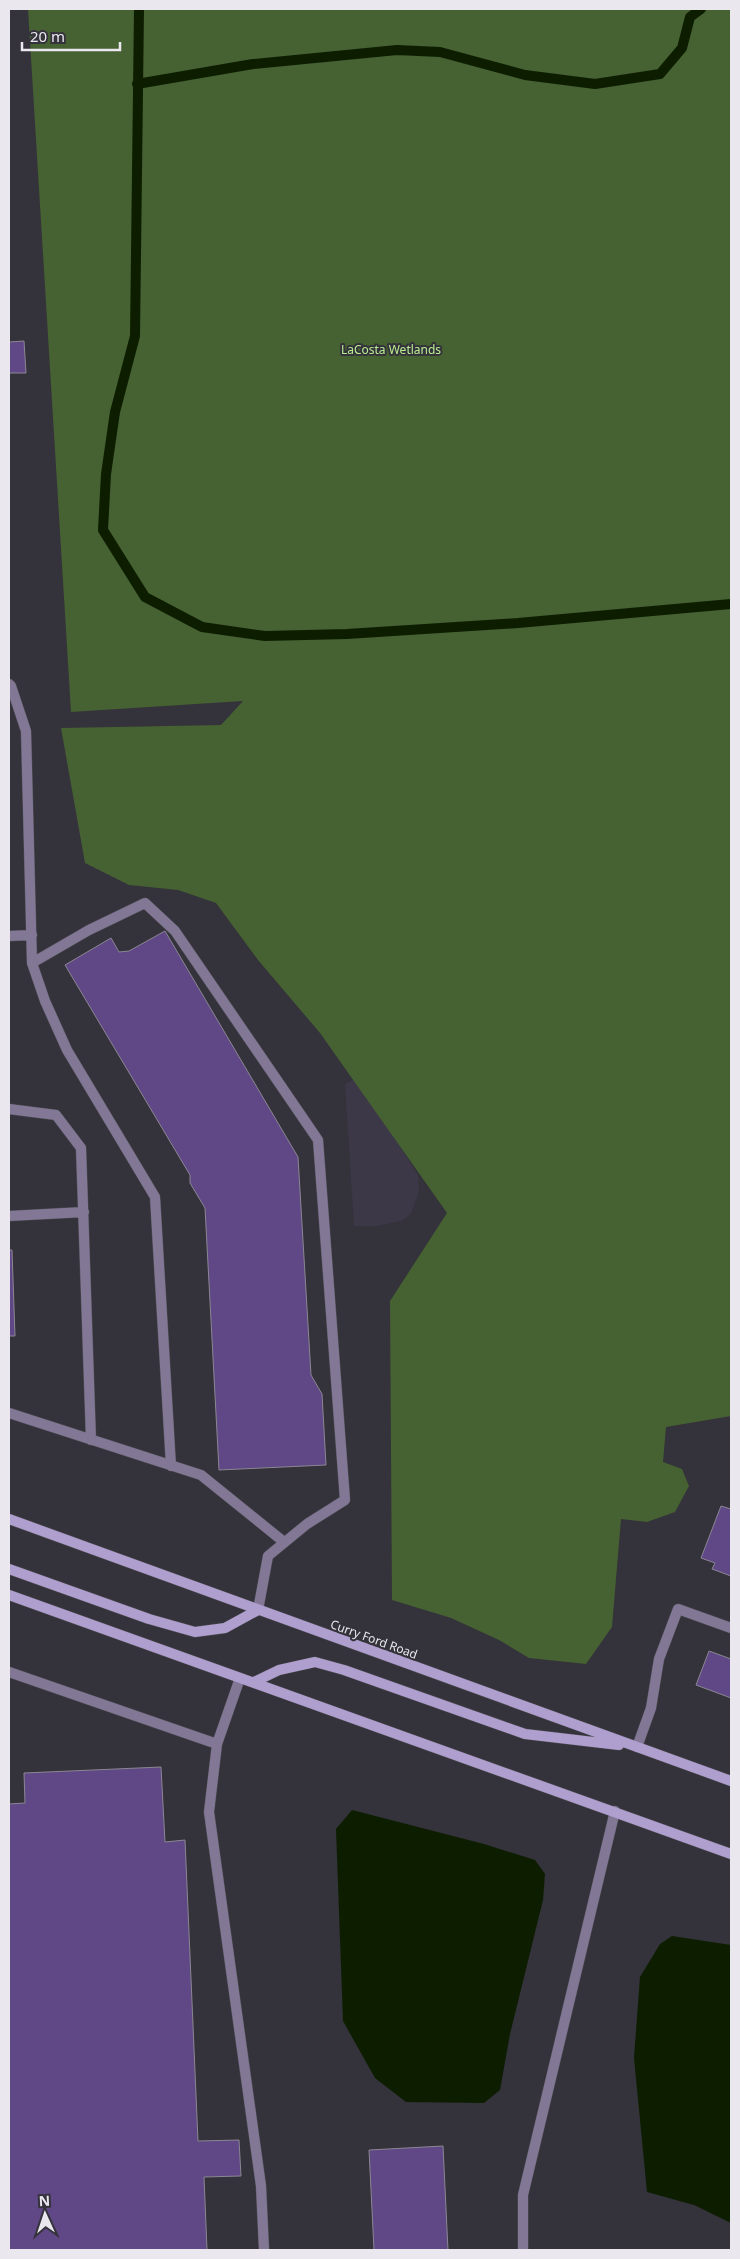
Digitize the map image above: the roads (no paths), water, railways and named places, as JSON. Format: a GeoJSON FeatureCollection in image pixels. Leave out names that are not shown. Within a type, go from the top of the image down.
{"type":"FeatureCollection","features":[{"type":"Feature","properties":{"kind":"main road","name":"Curry Ford Road"},"geometry":{"type":"LineString","coordinates":[[9,1519],[731,1781]]}},
{"type":"Feature","properties":{"kind":"main road"},"geometry":{"type":"LineString","coordinates":[[9,1569],[149,1619],[195,1632],[225,1628],[258,1610]]}},
{"type":"Feature","properties":{"kind":"main road"},"geometry":{"type":"LineString","coordinates":[[9,1595],[731,1854]]}},
{"type":"Feature","properties":{"kind":"main road"},"geometry":{"type":"LineString","coordinates":[[254,1682],[279,1670],[315,1662],[344,1670],[525,1734],[637,1747]]}},
{"type":"Feature","properties":{"kind":"lane"},"geometry":{"type":"LineString","coordinates":[[9,684],[26,731],[32,963],[45,1001],[67,1050],[155,1196],[171,1466]]}},
{"type":"Feature","properties":{"kind":"lane"},"geometry":{"type":"LineString","coordinates":[[32,963],[89,930],[145,902],[175,931],[318,1140],[345,1500],[307,1524],[268,1556],[258,1610]]}},
{"type":"Feature","properties":{"kind":"lane"},"geometry":{"type":"LineString","coordinates":[[9,936],[32,935]]}},
{"type":"Feature","properties":{"kind":"lane"},"geometry":{"type":"LineString","coordinates":[[9,1109],[56,1114],[81,1148],[91,1440]]}},
{"type":"Feature","properties":{"kind":"lane"},"geometry":{"type":"LineString","coordinates":[[9,1216],[84,1209]]}},
{"type":"Feature","properties":{"kind":"lane"},"geometry":{"type":"LineString","coordinates":[[9,1413],[200,1475],[284,1542]]}},
{"type":"Feature","properties":{"kind":"lane"},"geometry":{"type":"LineString","coordinates":[[637,1747],[651,1708],[660,1659],[678,1609],[731,1628]]}},
{"type":"Feature","properties":{"kind":"lane"},"geometry":{"type":"LineString","coordinates":[[9,1672],[217,1744]]}},
{"type":"Feature","properties":{"kind":"lane"},"geometry":{"type":"LineString","coordinates":[[240,1678],[217,1744],[209,1812],[261,2186],[264,2250]]}},
{"type":"Feature","properties":{"kind":"lane"},"geometry":{"type":"LineString","coordinates":[[523,2250],[523,2195],[615,1811]]}},
{"type":"Feature","properties":{"kind":"waterway"},"geometry":{"type":"LineString","coordinates":[[139,9],[135,336],[115,412],[106,474],[103,530],[145,597],[202,627],[265,636],[347,634],[518,623],[731,604]]}},
{"type":"Feature","properties":{"kind":"waterway"},"geometry":{"type":"LineString","coordinates":[[137,84],[253,64],[397,50],[440,52],[525,75],[595,84],[660,74],[682,48],[690,17],[701,9]]}},
{"type":"Feature","properties":{"kind":"park label","name":"LaCosta Wetlands"},"geometry":{"type":"Point","coordinates":[391,349]}}]}
